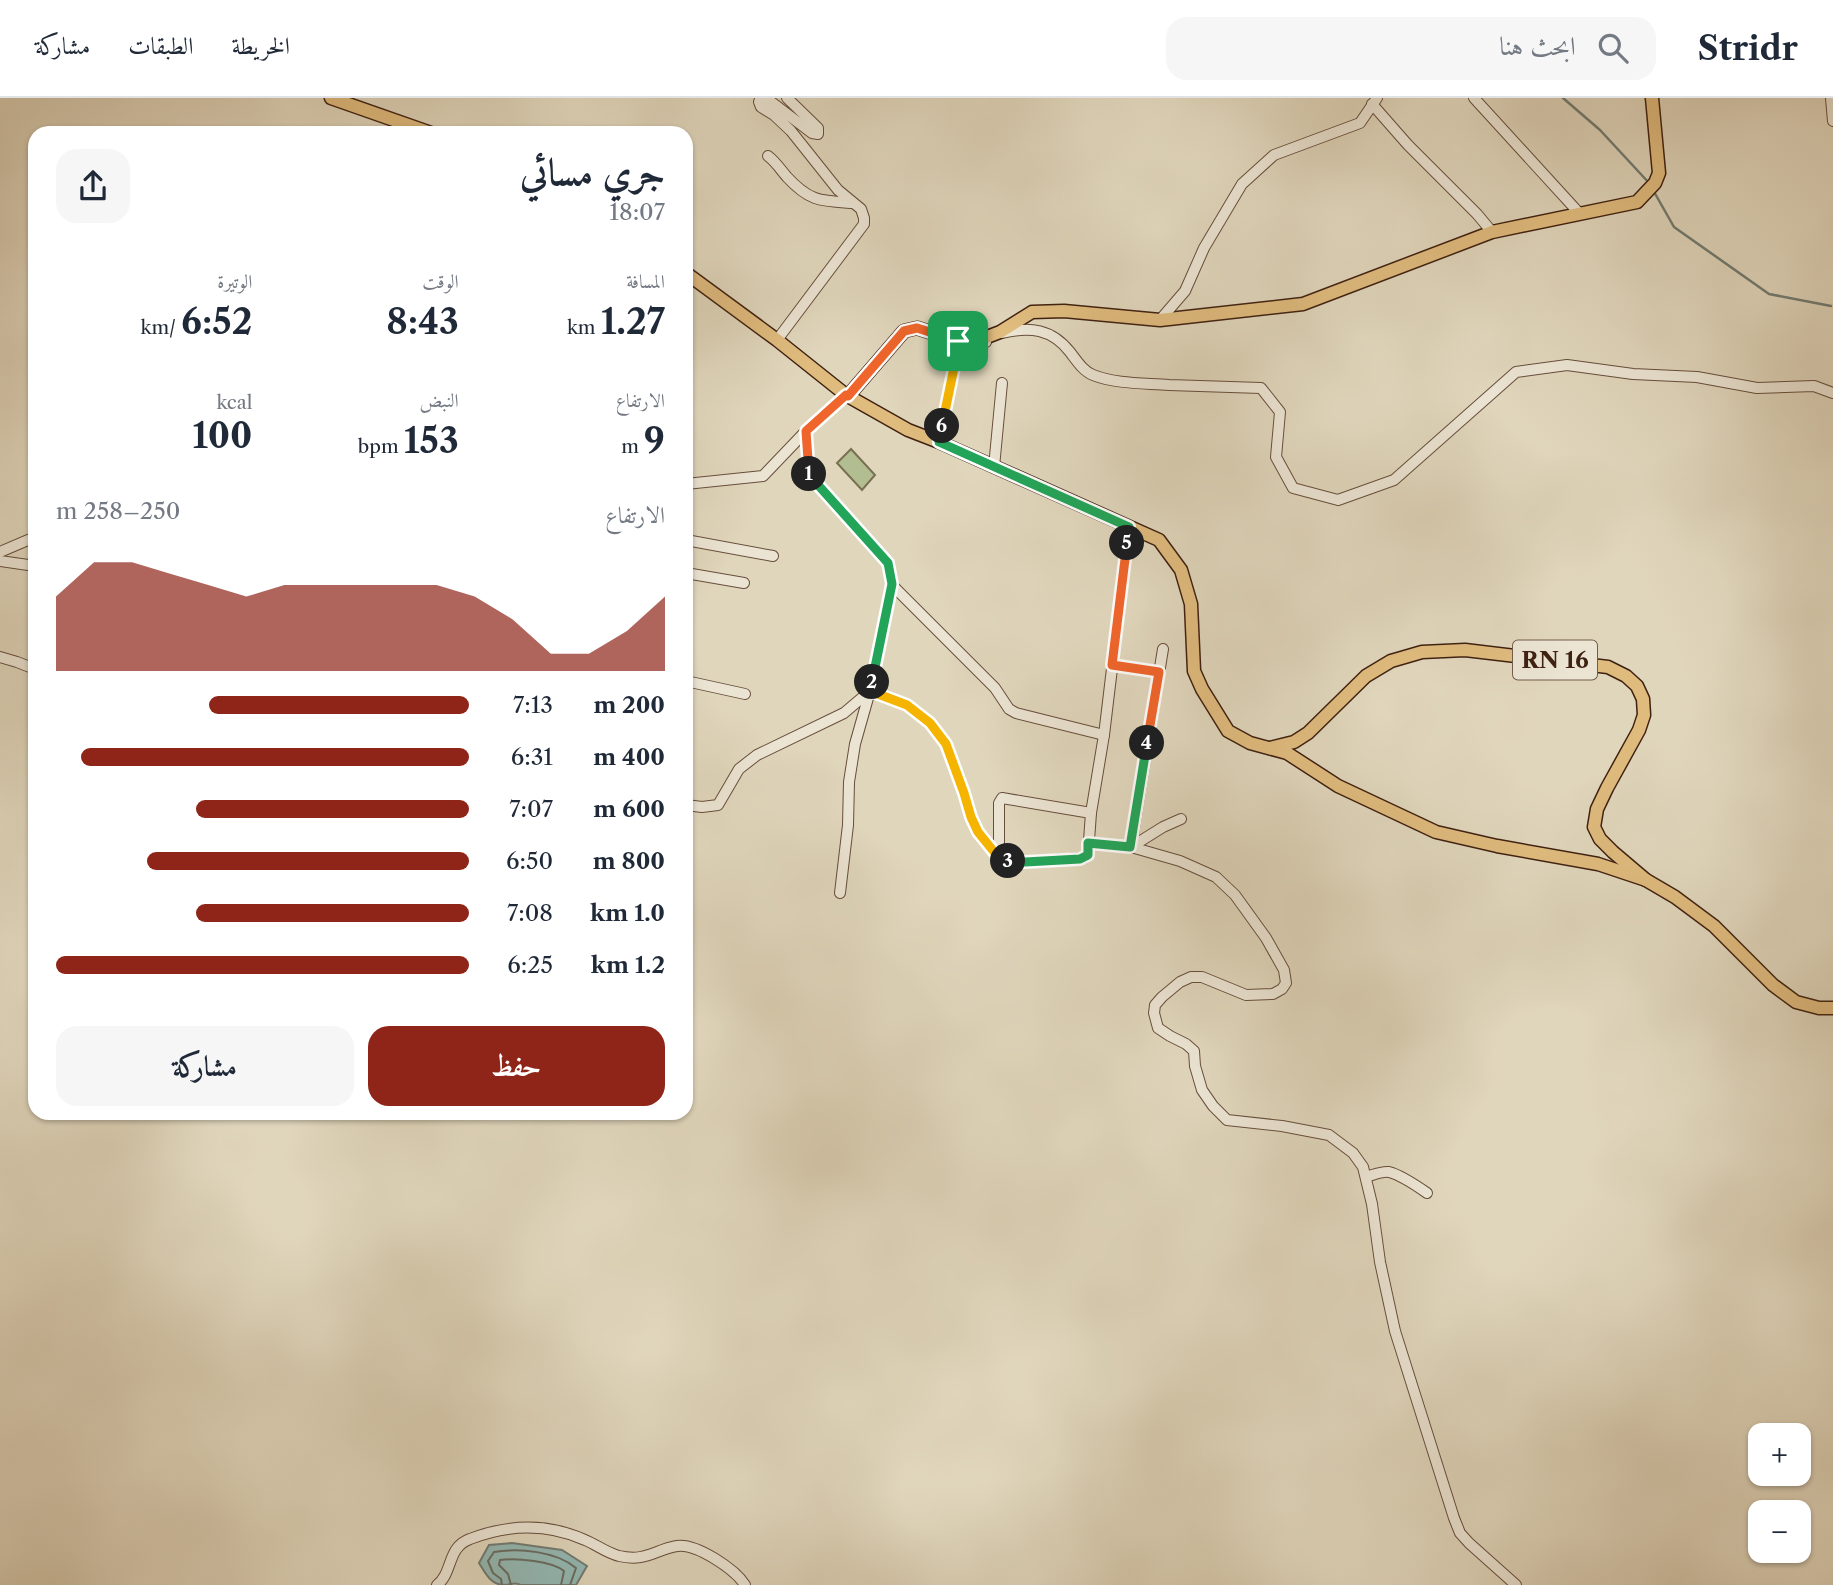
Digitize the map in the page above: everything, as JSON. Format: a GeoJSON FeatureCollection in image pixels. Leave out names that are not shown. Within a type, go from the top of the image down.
{"type":"FeatureCollection","features":[{"type":"Feature","properties":{"kind":"main road"},"geometry":{"type":"LineString","coordinates":[[331,98],[411,126]]}},
{"type":"Feature","properties":{"kind":"main road"},"geometry":{"type":"LineString","coordinates":[[847,396],[904,331],[917,328],[958,341],[974,342],[1000,332],[1032,312],[1064,311],[1160,320],[1303,304],[1492,232],[1637,202],[1656,183],[1659,165],[1651,98]]}},
{"type":"Feature","properties":{"kind":"main road","name":"RN 16"},"geometry":{"type":"LineString","coordinates":[[693,277],[847,396],[908,430],[1159,540],[1181,570],[1191,604],[1194,671],[1228,731],[1250,743],[1287,753],[1338,786],[1436,832],[1598,864],[1646,880]]}},
{"type":"Feature","properties":{"kind":"main road","name":"RN 16"},"geometry":{"type":"LineString","coordinates":[[1269,748],[1294,742],[1308,733],[1366,676],[1391,661],[1422,652],[1465,650],[1608,667],[1626,676],[1637,686],[1643,699],[1644,715],[1640,730],[1597,809],[1594,827],[1600,839],[1646,880],[1675,897],[1714,926],[1773,985],[1796,1002],[1819,1008],[1833,1008]]}},
{"type":"Feature","properties":{"kind":"street"},"geometry":{"type":"LineString","coordinates":[[777,340],[864,224],[861,209],[838,190],[791,131],[761,107],[759,102],[760,99],[770,101],[812,133],[818,134],[818,128],[787,98]]}},
{"type":"Feature","properties":{"kind":"street"},"geometry":{"type":"LineString","coordinates":[[1474,98],[1580,214]]}},
{"type":"Feature","properties":{"kind":"street"},"geometry":{"type":"LineString","coordinates":[[1831,98],[1833,121]]}},
{"type":"Feature","properties":{"kind":"street"},"geometry":{"type":"LineString","coordinates":[[1160,320],[1185,291],[1204,248],[1242,184],[1274,155],[1360,123],[1375,101],[1408,145],[1492,232]]}},
{"type":"Feature","properties":{"kind":"street"},"geometry":{"type":"LineString","coordinates":[[768,156],[799,190],[809,196],[820,201],[853,203]]}},
{"type":"Feature","properties":{"kind":"street"},"geometry":{"type":"LineString","coordinates":[[956,358],[1004,332],[1033,329],[1047,333],[1066,347],[1086,371],[1093,375],[1137,383],[1261,388],[1280,412],[1276,457],[1293,488],[1338,500],[1394,480],[1516,372],[1567,365],[1633,374],[1697,377],[1757,388],[1814,386],[1833,393]]}},
{"type":"Feature","properties":{"kind":"street"},"geometry":{"type":"LineString","coordinates":[[939,442],[958,341]]}},
{"type":"Feature","properties":{"kind":"street"},"geometry":{"type":"LineString","coordinates":[[994,467],[1002,383]]}},
{"type":"Feature","properties":{"kind":"street"},"geometry":{"type":"LineString","coordinates":[[693,483],[763,476],[806,431],[847,396]]}},
{"type":"Feature","properties":{"kind":"street"},"geometry":{"type":"LineString","coordinates":[[806,431],[810,476],[888,563],[892,584],[870,691],[855,744],[839,893]]}},
{"type":"Feature","properties":{"kind":"street"},"geometry":{"type":"LineString","coordinates":[[870,691],[907,705],[930,723],[946,744],[974,824],[999,858],[1025,862],[1080,859],[1088,855],[1091,813],[1104,735],[1129,527]]}},
{"type":"Feature","properties":{"kind":"street"},"geometry":{"type":"LineString","coordinates":[[0,552],[28,540]]}},
{"type":"Feature","properties":{"kind":"street"},"geometry":{"type":"LineString","coordinates":[[693,541],[773,556]]}},
{"type":"Feature","properties":{"kind":"street"},"geometry":{"type":"LineString","coordinates":[[0,561],[28,565]]}},
{"type":"Feature","properties":{"kind":"street"},"geometry":{"type":"LineString","coordinates":[[693,574],[744,583]]}},
{"type":"Feature","properties":{"kind":"street"},"geometry":{"type":"LineString","coordinates":[[892,584],[995,688],[1009,709],[1104,735]]}},
{"type":"Feature","properties":{"kind":"street"},"geometry":{"type":"LineString","coordinates":[[1130,847],[1163,649]]}},
{"type":"Feature","properties":{"kind":"street"},"geometry":{"type":"LineString","coordinates":[[0,657],[28,666]]}},
{"type":"Feature","properties":{"kind":"street"},"geometry":{"type":"LineString","coordinates":[[1112,665],[1159,672]]}},
{"type":"Feature","properties":{"kind":"street"},"geometry":{"type":"LineString","coordinates":[[693,683],[745,694]]}},
{"type":"Feature","properties":{"kind":"street"},"geometry":{"type":"LineString","coordinates":[[693,806],[718,806],[739,769],[757,755],[844,713],[870,691]]}},
{"type":"Feature","properties":{"kind":"street"},"geometry":{"type":"LineString","coordinates":[[999,858],[999,803],[1002,798],[1091,813]]}},
{"type":"Feature","properties":{"kind":"street"},"geometry":{"type":"LineString","coordinates":[[1130,847],[1181,819]]}},
{"type":"Feature","properties":{"kind":"street"},"geometry":{"type":"LineString","coordinates":[[1088,843],[1130,847],[1180,861],[1216,877],[1235,895],[1266,938],[1284,970],[1286,983],[1282,989],[1273,994],[1246,995],[1202,977],[1191,977],[1180,982],[1155,1005],[1158,1028],[1194,1051],[1202,1090],[1227,1120],[1329,1135],[1353,1153],[1363,1167],[1395,1331],[1454,1518],[1469,1544],[1516,1585]]}},
{"type":"Feature","properties":{"kind":"street"},"geometry":{"type":"LineString","coordinates":[[1366,1177],[1389,1172],[1427,1193]]}},
{"type":"Feature","properties":{"kind":"street"},"geometry":{"type":"LineString","coordinates":[[437,1585],[457,1546],[467,1539],[524,1527],[546,1527],[584,1539],[616,1555],[632,1558],[643,1558],[675,1546],[693,1548],[730,1569],[745,1585]]}},
{"type":"Feature","properties":{"kind":"green space"},"geometry":{"type":"Polygon","coordinates":[[[851,449],[875,475],[862,490],[837,463],[851,449]]]}},
{"type":"Feature","properties":{"kind":"water"},"geometry":{"type":"Polygon","coordinates":[[[512,1543],[562,1550],[587,1566],[576,1585],[495,1583],[479,1563],[489,1545],[512,1543]]]}},
{"type":"Feature","properties":{"kind":"waterway"},"geometry":{"type":"LineString","coordinates":[[1563,98],[1600,130],[1650,184]]}},
{"type":"Feature","properties":{"kind":"waterway"},"geometry":{"type":"LineString","coordinates":[[1653,190],[1674,227],[1769,294],[1831,306]]}},
{"type":"Feature","properties":{"kind":"route"},"geometry":{"type":"LineString","coordinates":[[917,328],[958,341],[939,442],[1129,527],[1112,665],[1159,672],[1130,847],[1088,843],[1088,855],[1080,859],[1025,862],[999,858],[978,832],[946,744],[930,723],[907,705],[870,691],[892,584],[888,563],[810,476],[806,431],[848,396],[904,331],[917,328]]}}]}
